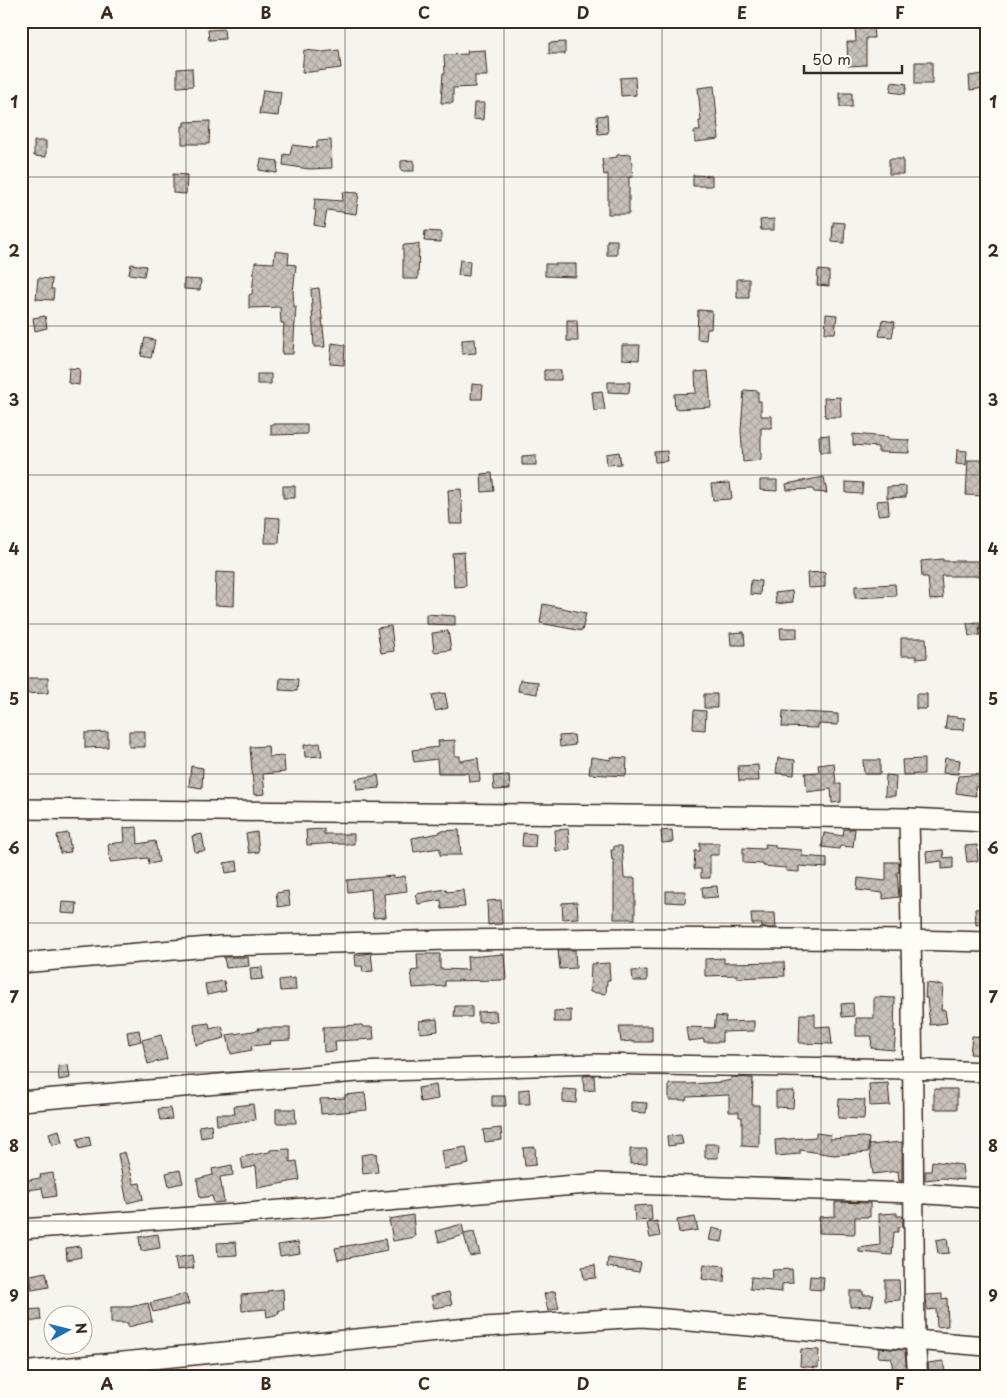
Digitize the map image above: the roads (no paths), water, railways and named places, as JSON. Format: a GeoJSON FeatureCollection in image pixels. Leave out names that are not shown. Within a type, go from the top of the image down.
{"type":"FeatureCollection","features":[{"type":"Feature","properties":{"kind":"street"},"geometry":{"type":"LineString","coordinates":[[21,809],[909,818],[986,822]]}},
{"type":"Feature","properties":{"kind":"street"},"geometry":{"type":"LineString","coordinates":[[909,818],[915,1340],[918,1377]]}},
{"type":"Feature","properties":{"kind":"street"},"geometry":{"type":"LineString","coordinates":[[21,963],[220,946],[430,941],[638,938],[986,942]]}},
{"type":"Feature","properties":{"kind":"street"},"geometry":{"type":"LineString","coordinates":[[21,1101],[347,1073],[594,1064],[986,1072]]}},
{"type":"Feature","properties":{"kind":"street"},"geometry":{"type":"LineString","coordinates":[[21,1229],[235,1214],[599,1183],[913,1193],[986,1198]]}},
{"type":"Feature","properties":{"kind":"street"},"geometry":{"type":"LineString","coordinates":[[21,1372],[468,1328],[642,1317],[986,1346]]}}]}
